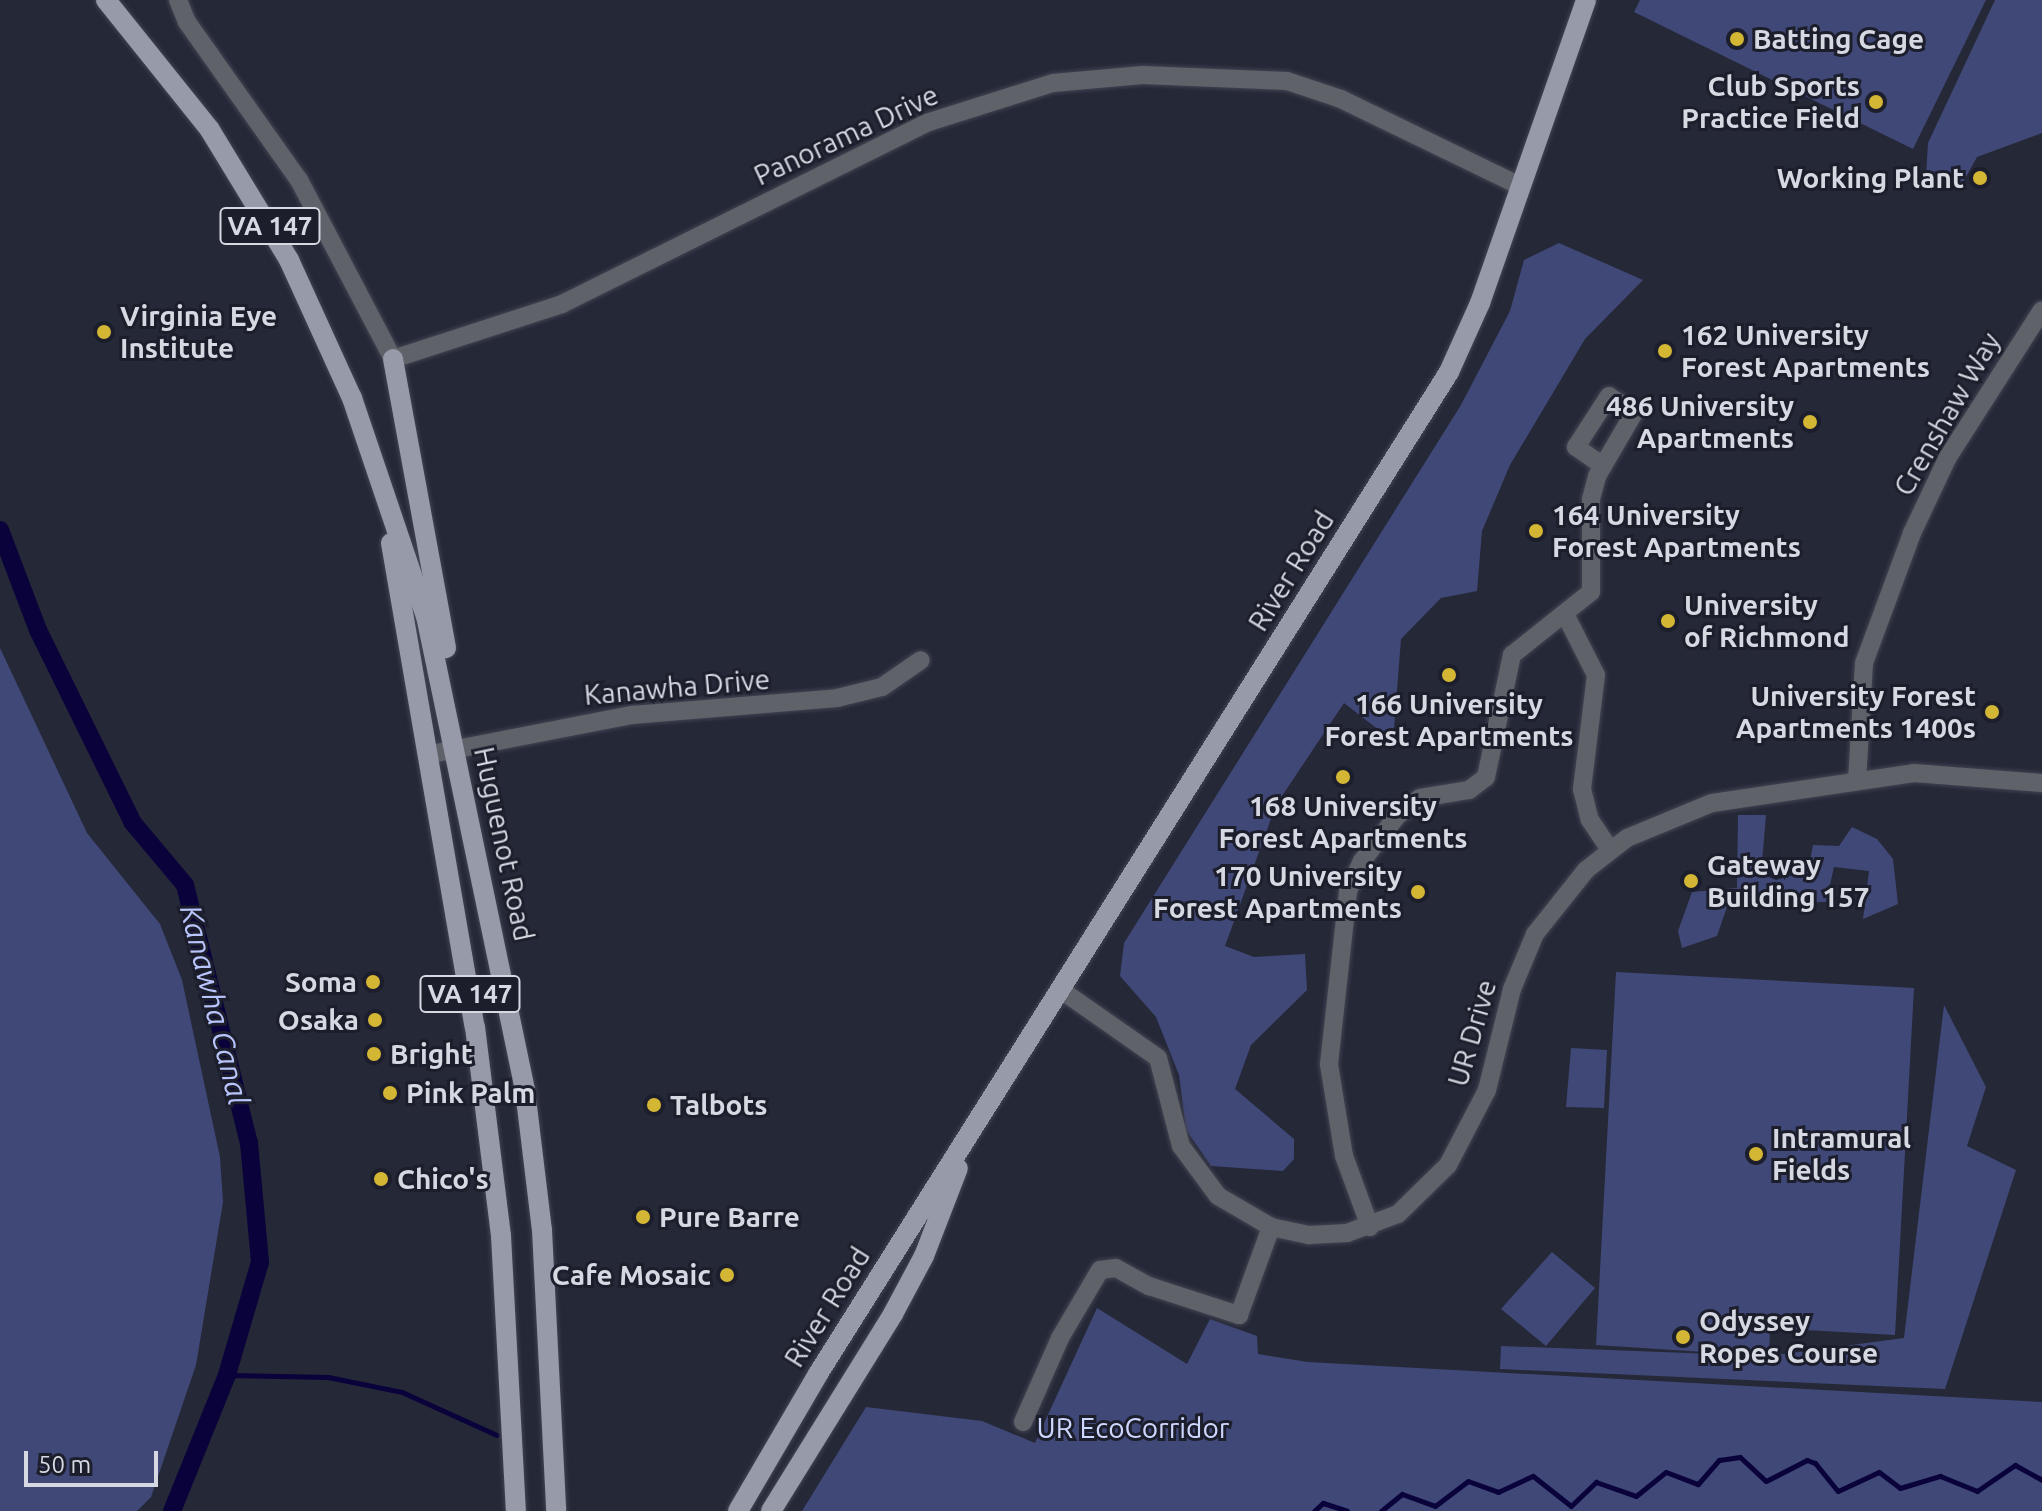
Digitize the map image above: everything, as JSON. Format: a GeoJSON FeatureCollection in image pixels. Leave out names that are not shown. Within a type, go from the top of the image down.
{"type":"FeatureCollection","features":[{"type":"Feature","properties":{"kind":"main road","name":"Huguenot Road"},"geometry":{"type":"LineString","coordinates":[[106,0],[194,107],[272,228],[335,359],[382,483],[426,616],[456,748],[532,1139],[553,1390],[556,1511]]}},
{"type":"Feature","properties":{"kind":"main road","name":"River Road"},"geometry":{"type":"LineString","coordinates":[[738,1511],[818,1374],[1449,372],[1480,303],[1518,185],[1586,0]]}},
{"type":"Feature","properties":{"kind":"main road"},"geometry":{"type":"LineString","coordinates":[[393,359],[449,666],[456,748]]}},
{"type":"Feature","properties":{"kind":"main road","name":"Huguenot Road"},"geometry":{"type":"LineString","coordinates":[[382,483],[431,754],[501,1236],[516,1511]]}},
{"type":"Feature","properties":{"kind":"main road","name":"River Road"},"geometry":{"type":"LineString","coordinates":[[771,1511],[862,1365],[924,1256],[970,1136]]}},
{"type":"Feature","properties":{"kind":"main road"},"geometry":{"type":"LineString","coordinates":[[818,1374],[835,1379],[862,1365]]}},
{"type":"Feature","properties":{"kind":"street"},"geometry":{"type":"LineString","coordinates":[[178,0],[187,22],[299,180],[393,359]]}},
{"type":"Feature","properties":{"kind":"street","name":"Panorama Drive"},"geometry":{"type":"LineString","coordinates":[[393,359],[562,304],[926,123],[1053,83],[1143,75],[1287,81],[1341,99],[1518,185]]}},
{"type":"Feature","properties":{"kind":"street","name":"Crenshaw Way"},"geometry":{"type":"LineString","coordinates":[[1857,781],[1864,663],[1912,533],[1948,457],[2042,310]]}},
{"type":"Feature","properties":{"kind":"street"},"geometry":{"type":"LineString","coordinates":[[1370,1227],[1344,1156],[1329,1064],[1348,891],[1362,861],[1397,816],[1420,798],[1469,790],[1486,777],[1504,670],[1520,646],[1565,614],[1594,585],[1591,499],[1603,466]]}},
{"type":"Feature","properties":{"kind":"street"},"geometry":{"type":"LineString","coordinates":[[1565,614],[1596,675],[1582,789],[1590,820],[1610,850]]}},
{"type":"Feature","properties":{"kind":"street","name":"Kanawha Drive"},"geometry":{"type":"LineString","coordinates":[[431,754],[632,715],[837,698],[882,687],[921,660]]}},
{"type":"Feature","properties":{"kind":"street","name":"UR Drive"},"geometry":{"type":"LineString","coordinates":[[1061,990],[1158,1058],[1191,1165],[1218,1196],[1271,1227],[1330,1236],[1370,1227],[1415,1202],[1448,1165],[1487,1090],[1526,949],[1570,886],[1610,850],[1646,827],[1696,807],[1857,781],[1940,772],[2042,783]]}},
{"type":"Feature","properties":{"kind":"street"},"geometry":{"type":"LineString","coordinates":[[1023,1422],[1060,1338],[1100,1270],[1116,1268],[1149,1286],[1239,1315],[1271,1227]]}},
{"type":"Feature","properties":{"kind":"green space","name":"Club Sports Practice Field"},"geometry":{"type":"Polygon","coordinates":[[[1640,0],[1986,0],[1913,149],[1634,12],[1640,0]]]}},
{"type":"Feature","properties":{"kind":"green space"},"geometry":{"type":"Polygon","coordinates":[[[1995,0],[2042,0],[2042,133],[1977,157],[1961,186],[1926,175],[1928,143],[1995,0]]]}},
{"type":"Feature","properties":{"kind":"green space"},"geometry":{"type":"Polygon","coordinates":[[[1559,243],[1643,280],[1585,339],[1510,465],[1482,531],[1477,591],[1441,598],[1401,639],[1393,741],[1344,703],[1276,805],[1225,946],[1254,957],[1305,954],[1307,990],[1251,1045],[1235,1089],[1294,1139],[1294,1159],[1283,1171],[1211,1166],[1186,1130],[1179,1075],[1156,1017],[1120,976],[1124,943],[1461,405],[1510,311],[1524,260],[1559,243]]]}},
{"type":"Feature","properties":{"kind":"green space"},"geometry":{"type":"Polygon","coordinates":[[[0,648],[87,833],[160,924],[182,980],[220,1157],[223,1202],[196,1365],[151,1497],[137,1511],[0,1511],[0,648]]]}},
{"type":"Feature","properties":{"kind":"green space"},"geometry":{"type":"Polygon","coordinates":[[[1738,815],[1766,815],[1761,874],[1776,880],[1808,871],[1813,845],[1839,846],[1852,827],[1877,839],[1893,859],[1898,904],[1863,919],[1869,871],[1834,867],[1826,902],[1728,904],[1717,936],[1682,948],[1678,931],[1692,892],[1737,888],[1738,815]]]}},
{"type":"Feature","properties":{"kind":"green space","name":"Intramural Fields"},"geometry":{"type":"Polygon","coordinates":[[[1616,972],[1914,988],[1895,1335],[1770,1328],[1769,1356],[1904,1338],[1944,1005],[1986,1087],[1967,1146],[2016,1170],[1945,1389],[1500,1369],[1501,1346],[1766,1356],[1596,1345],[1616,972]]]}},
{"type":"Feature","properties":{"kind":"green space"},"geometry":{"type":"Polygon","coordinates":[[[1571,1048],[1607,1050],[1604,1108],[1566,1107],[1571,1048]]]}},
{"type":"Feature","properties":{"kind":"green space"},"geometry":{"type":"Polygon","coordinates":[[[1552,1252],[1595,1288],[1546,1346],[1501,1309],[1552,1252]]]}},
{"type":"Feature","properties":{"kind":"green space","name":"UR EcoCorridor"},"geometry":{"type":"Polygon","coordinates":[[[1097,1308],[1187,1364],[1210,1319],[1257,1336],[1258,1354],[1308,1362],[2042,1402],[2042,1511],[802,1511],[866,1407],[982,1421],[1035,1443],[1097,1308]]]}},
{"type":"Feature","properties":{"kind":"waterway","name":"Kanawha Canal"},"geometry":{"type":"LineString","coordinates":[[0,530],[38,630],[133,823],[185,885],[249,1143],[260,1262],[227,1375],[172,1511]]}},
{"type":"Feature","properties":{"kind":"waterway"},"geometry":{"type":"LineString","coordinates":[[227,1375],[328,1377],[402,1392],[497,1435]]}},
{"type":"Feature","properties":{"kind":"waterway"},"geometry":{"type":"LineString","coordinates":[[1381,1511],[1402,1494],[1435,1506],[1468,1481],[1498,1492],[1533,1476],[1571,1506],[1596,1482],[1636,1496],[1666,1472],[1698,1484],[1719,1460],[1740,1457],[1766,1481],[1807,1460],[1815,1463],[1838,1491],[1879,1472],[1900,1488],[1940,1476],[1977,1491],[2015,1465],[2042,1480]]}},
{"type":"Feature","properties":{"kind":"waterway"},"geometry":{"type":"LineString","coordinates":[[1314,1511],[1323,1503],[1347,1511]]}},
{"type":"Feature","properties":{"kind":"place","name":"Batting Cage"},"geometry":{"type":"Point","coordinates":[1737,39]}},
{"type":"Feature","properties":{"kind":"place","name":"Club Sports Practice Field"},"geometry":{"type":"Point","coordinates":[1876,102]}},
{"type":"Feature","properties":{"kind":"place","name":"Working Plant"},"geometry":{"type":"Point","coordinates":[1980,178]}},
{"type":"Feature","properties":{"kind":"place","name":"Virginia Eye Institute"},"geometry":{"type":"Point","coordinates":[104,332]}},
{"type":"Feature","properties":{"kind":"place","name":"162 University Forest Apartments"},"geometry":{"type":"Point","coordinates":[1665,351]}},
{"type":"Feature","properties":{"kind":"place","name":"486 University Apartments"},"geometry":{"type":"Point","coordinates":[1810,422]}},
{"type":"Feature","properties":{"kind":"place","name":"164 University Forest Apartments"},"geometry":{"type":"Point","coordinates":[1536,531]}},
{"type":"Feature","properties":{"kind":"place","name":"University of Richmond"},"geometry":{"type":"Point","coordinates":[1668,621]}},
{"type":"Feature","properties":{"kind":"place","name":"166 University Forest Apartments"},"geometry":{"type":"Point","coordinates":[1449,675]}},
{"type":"Feature","properties":{"kind":"place","name":"University Forest Apartments 1400s"},"geometry":{"type":"Point","coordinates":[1992,712]}},
{"type":"Feature","properties":{"kind":"place","name":"168 University Forest Apartments"},"geometry":{"type":"Point","coordinates":[1343,777]}},
{"type":"Feature","properties":{"kind":"place","name":"Gateway Building 157"},"geometry":{"type":"Point","coordinates":[1691,881]}},
{"type":"Feature","properties":{"kind":"place","name":"170 University Forest Apartments"},"geometry":{"type":"Point","coordinates":[1418,892]}},
{"type":"Feature","properties":{"kind":"place","name":"Soma"},"geometry":{"type":"Point","coordinates":[373,982]}},
{"type":"Feature","properties":{"kind":"place","name":"Osaka"},"geometry":{"type":"Point","coordinates":[375,1020]}},
{"type":"Feature","properties":{"kind":"place","name":"Bright"},"geometry":{"type":"Point","coordinates":[374,1054]}},
{"type":"Feature","properties":{"kind":"place","name":"Pink Palm"},"geometry":{"type":"Point","coordinates":[390,1093]}},
{"type":"Feature","properties":{"kind":"place","name":"Talbots"},"geometry":{"type":"Point","coordinates":[654,1105]}},
{"type":"Feature","properties":{"kind":"place","name":"Intramural Fields"},"geometry":{"type":"Point","coordinates":[1756,1154]}},
{"type":"Feature","properties":{"kind":"place","name":"Chico's"},"geometry":{"type":"Point","coordinates":[381,1179]}},
{"type":"Feature","properties":{"kind":"place","name":"Pure Barre"},"geometry":{"type":"Point","coordinates":[643,1217]}},
{"type":"Feature","properties":{"kind":"place","name":"Cafe Mosaic"},"geometry":{"type":"Point","coordinates":[727,1275]}},
{"type":"Feature","properties":{"kind":"place","name":"Odyssey Ropes Course"},"geometry":{"type":"Point","coordinates":[1683,1337]}}]}
